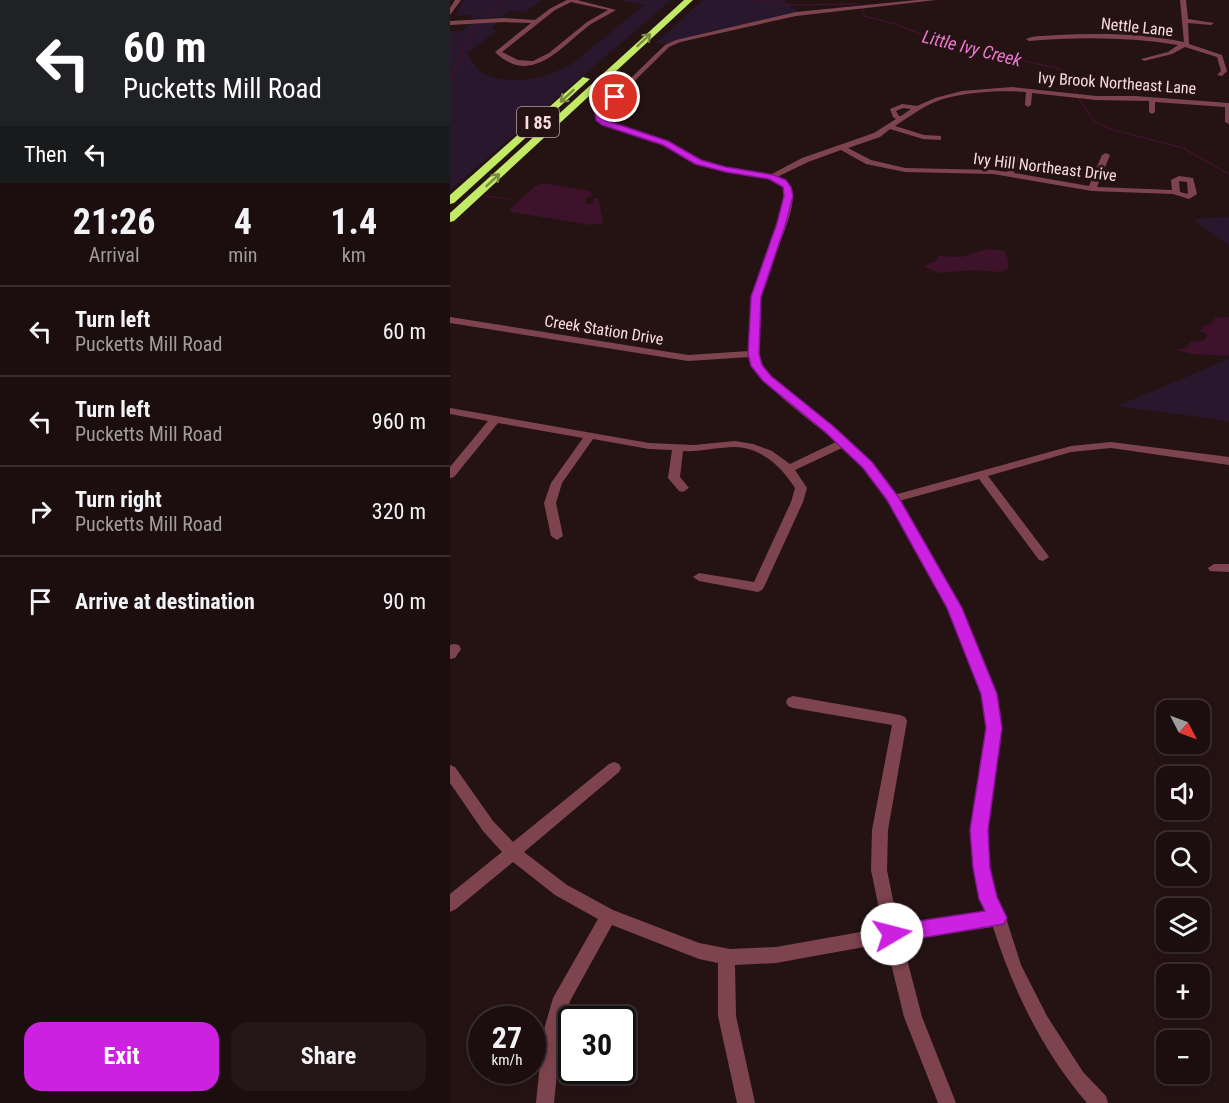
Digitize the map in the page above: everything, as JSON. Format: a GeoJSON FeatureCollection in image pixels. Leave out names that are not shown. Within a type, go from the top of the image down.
{"type":"FeatureCollection","features":[{"type":"Feature","properties":{"kind":"highway","name":"I 85"},"geometry":{"type":"LineString","coordinates":[[450,219],[689,0]]}},
{"type":"Feature","properties":{"kind":"highway"},"geometry":{"type":"LineString","coordinates":[[609,59],[626,43]]}},
{"type":"Feature","properties":{"kind":"highway","name":"I 85"},"geometry":{"type":"LineString","coordinates":[[450,201],[591,75]]}},
{"type":"Feature","properties":{"kind":"street"},"geometry":{"type":"LineString","coordinates":[[450,13],[458,0]]}},
{"type":"Feature","properties":{"kind":"street"},"geometry":{"type":"LineString","coordinates":[[570,0],[613,10],[591,22],[551,54],[535,62],[527,64],[510,59],[498,52],[537,22],[570,0]]}},
{"type":"Feature","properties":{"kind":"street"},"geometry":{"type":"LineString","coordinates":[[933,0],[796,14],[678,41],[667,46],[599,113],[600,120],[666,143],[698,162],[726,170],[771,177],[784,183],[789,196],[756,297],[754,354],[757,366],[767,379],[868,465],[892,498],[954,608],[989,694],[994,728],[979,830],[981,868],[988,899],[998,918],[1014,968],[1041,1022],[1077,1078],[1099,1103]]}},
{"type":"Feature","properties":{"kind":"street"},"geometry":{"type":"LineString","coordinates":[[1144,59],[1170,53],[1187,43],[1183,0]]}},
{"type":"Feature","properties":{"kind":"street"},"geometry":{"type":"LineString","coordinates":[[450,23],[504,20],[537,22]]}},
{"type":"Feature","properties":{"kind":"street"},"geometry":{"type":"LineString","coordinates":[[1186,21],[1211,23]]}},
{"type":"Feature","properties":{"kind":"street","name":"Nettle Lane"},"geometry":{"type":"LineString","coordinates":[[1029,39],[1104,36],[1185,46],[1220,56],[1224,71],[1220,75]]}},
{"type":"Feature","properties":{"kind":"street","name":"Ivy Brook Northeast Lane"},"geometry":{"type":"LineString","coordinates":[[771,177],[805,160],[877,135],[918,108],[937,99],[962,93],[988,90],[1029,90],[1096,98],[1152,99],[1228,105],[1229,122]]}},
{"type":"Feature","properties":{"kind":"street"},"geometry":{"type":"LineString","coordinates":[[1028,105],[1029,90]]}},
{"type":"Feature","properties":{"kind":"street"},"geometry":{"type":"LineString","coordinates":[[1152,99],[1152,112]]}},
{"type":"Feature","properties":{"kind":"street","name":"Ivy Brook Northeast Lane"},"geometry":{"type":"LineString","coordinates":[[903,119],[896,117],[892,110],[902,106],[918,108]]}},
{"type":"Feature","properties":{"kind":"street"},"geometry":{"type":"LineString","coordinates":[[890,127],[923,137],[938,138]]}},
{"type":"Feature","properties":{"kind":"street","name":"Ivy Hill Northeast Drive"},"geometry":{"type":"LineString","coordinates":[[843,148],[869,162],[887,168],[1010,174],[1092,189],[1176,192]]}},
{"type":"Feature","properties":{"kind":"street"},"geometry":{"type":"LineString","coordinates":[[1092,189],[1106,155]]}},
{"type":"Feature","properties":{"kind":"street"},"geometry":{"type":"LineString","coordinates":[[1010,174],[1017,157]]}},
{"type":"Feature","properties":{"kind":"street","name":"Creek Station Drive"},"geometry":{"type":"LineString","coordinates":[[450,320],[688,358],[754,354]]}},
{"type":"Feature","properties":{"kind":"street"},"geometry":{"type":"LineString","coordinates":[[450,411],[649,446],[678,448],[735,444],[753,447],[768,453],[789,469],[801,488],[797,502],[758,587],[699,577]]}},
{"type":"Feature","properties":{"kind":"street"},"geometry":{"type":"LineString","coordinates":[[450,474],[495,419]]}},
{"type":"Feature","properties":{"kind":"street"},"geometry":{"type":"LineString","coordinates":[[557,536],[551,518],[550,503],[557,483],[590,436]]}},
{"type":"Feature","properties":{"kind":"street"},"geometry":{"type":"LineString","coordinates":[[789,469],[843,443]]}},
{"type":"Feature","properties":{"kind":"street"},"geometry":{"type":"LineString","coordinates":[[892,498],[1071,449],[1111,445],[1229,461]]}},
{"type":"Feature","properties":{"kind":"street"},"geometry":{"type":"LineString","coordinates":[[678,448],[674,477],[683,488]]}},
{"type":"Feature","properties":{"kind":"street"},"geometry":{"type":"LineString","coordinates":[[981,474],[1044,557]]}},
{"type":"Feature","properties":{"kind":"street"},"geometry":{"type":"LineString","coordinates":[[1214,567],[1229,568]]}},
{"type":"Feature","properties":{"kind":"street"},"geometry":{"type":"LineString","coordinates":[[794,702],[900,722],[880,830],[879,870],[913,1017],[947,1103]]}},
{"type":"Feature","properties":{"kind":"street"},"geometry":{"type":"LineString","coordinates":[[450,904],[614,768]]}},
{"type":"Feature","properties":{"kind":"street"},"geometry":{"type":"LineString","coordinates":[[450,771],[488,826],[512,852],[561,890],[608,916],[699,951],[726,956],[776,955],[998,918]]}},
{"type":"Feature","properties":{"kind":"street"},"geometry":{"type":"LineString","coordinates":[[545,1103],[552,1033],[562,998],[608,916]]}},
{"type":"Feature","properties":{"kind":"street"},"geometry":{"type":"LineString","coordinates":[[726,956],[727,1016],[746,1103]]}},
{"type":"Feature","properties":{"kind":"shaded area"},"geometry":{"type":"Polygon","coordinates":[[[463,0],[543,0],[525,12],[509,11],[503,17],[472,19],[472,15],[455,16],[463,0]]]}},
{"type":"Feature","properties":{"kind":"shaded area"},"geometry":{"type":"Polygon","coordinates":[[[618,0],[671,0],[450,190],[450,31],[463,31],[467,25],[496,22],[492,29],[498,30],[467,53],[475,66],[479,71],[491,77],[502,79],[539,77],[572,64],[644,5],[618,0]]]}},
{"type":"Feature","properties":{"kind":"shaded area"},"geometry":{"type":"Polygon","coordinates":[[[703,0],[784,0],[798,13],[672,45],[656,43],[703,0]]]}},
{"type":"Feature","properties":{"kind":"shaded area"},"geometry":{"type":"Polygon","coordinates":[[[543,183],[590,191],[592,195],[586,199],[586,203],[594,204],[593,199],[598,198],[603,223],[591,225],[512,212],[510,209],[535,186],[543,183]]]}},
{"type":"Feature","properties":{"kind":"shaded area"},"geometry":{"type":"Polygon","coordinates":[[[1229,217],[1229,246],[1193,219],[1229,217]]]}},
{"type":"Feature","properties":{"kind":"shaded area"},"geometry":{"type":"Polygon","coordinates":[[[988,249],[1005,251],[1009,263],[1008,268],[1000,272],[974,270],[939,273],[923,266],[936,261],[938,256],[961,257],[988,249]]]}},
{"type":"Feature","properties":{"kind":"shaded area"},"geometry":{"type":"Polygon","coordinates":[[[1229,317],[1229,356],[1192,354],[1176,350],[1185,348],[1191,342],[1204,340],[1208,335],[1199,330],[1205,329],[1201,327],[1212,323],[1215,318],[1229,317]]]}},
{"type":"Feature","properties":{"kind":"shaded area"},"geometry":{"type":"Polygon","coordinates":[[[1229,359],[1229,421],[1117,406],[1229,359]]]}},
{"type":"Feature","properties":{"kind":"waterway"},"geometry":{"type":"LineString","coordinates":[[486,17],[500,0]]}},
{"type":"Feature","properties":{"kind":"waterway","name":"Little Ivy Creek"},"geometry":{"type":"LineString","coordinates":[[753,0],[788,5],[857,4]]}},
{"type":"Feature","properties":{"kind":"waterway","name":"Little Ivy Creek"},"geometry":{"type":"LineString","coordinates":[[862,7],[864,16],[895,24],[933,39],[1059,69],[1069,75],[1077,94]]}},
{"type":"Feature","properties":{"kind":"waterway"},"geometry":{"type":"LineString","coordinates":[[450,79],[462,60],[462,49],[479,24]]}},
{"type":"Feature","properties":{"kind":"waterway","name":"Little Ivy Creek"},"geometry":{"type":"LineString","coordinates":[[1078,97],[1094,122],[1114,130],[1183,148],[1229,174]]}},
{"type":"Feature","properties":{"kind":"waterway"},"geometry":{"type":"LineString","coordinates":[[486,196],[510,199]]}},
{"type":"Feature","properties":{"kind":"route"},"geometry":{"type":"LineString","coordinates":[[615,97],[599,113],[598,117],[605,123],[666,143],[698,162],[726,170],[771,177],[783,182],[787,187],[789,196],[782,223],[756,297],[754,354],[757,366],[767,379],[868,465],[892,498],[954,608],[989,694],[994,728],[979,830],[981,868],[988,899],[998,918],[892,934]]}}]}
